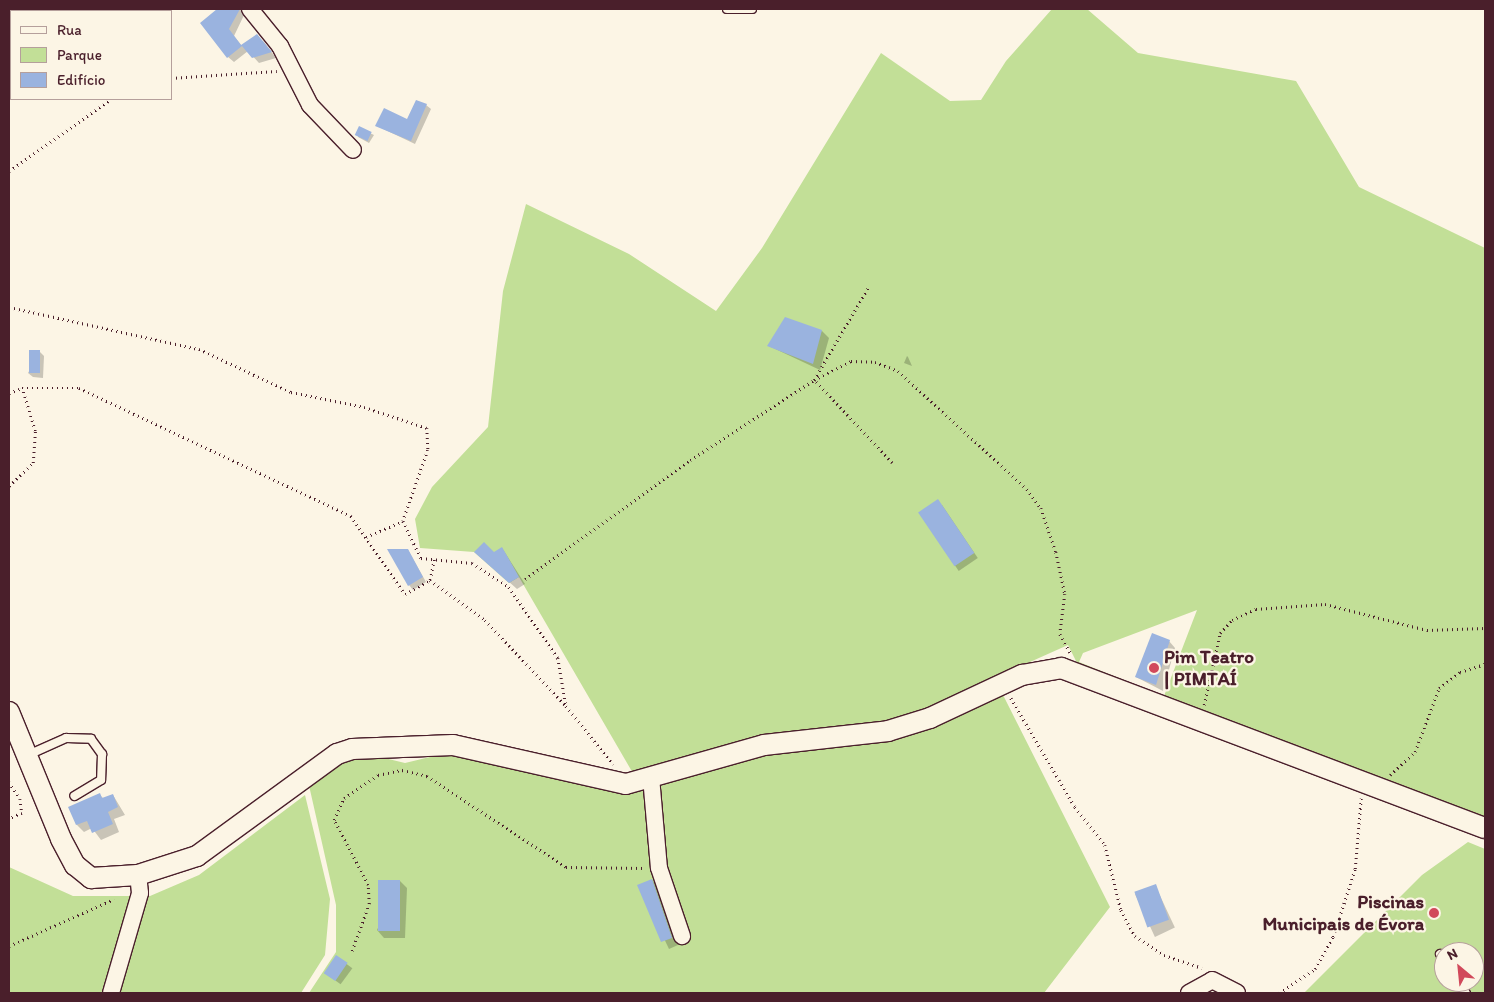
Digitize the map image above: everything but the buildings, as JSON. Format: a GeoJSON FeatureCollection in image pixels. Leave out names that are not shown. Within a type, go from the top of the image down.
{"type":"FeatureCollection","features":[{"type":"Feature","properties":{"kind":"street"},"geometry":{"type":"LineString","coordinates":[[250,9],[275,38],[310,105],[353,150]]}},
{"type":"Feature","properties":{"kind":"street"},"geometry":{"type":"LineString","coordinates":[[9,712],[62,839],[83,874],[111,879],[138,875],[197,856],[337,754],[352,749],[453,745],[626,784],[772,744],[888,731],[930,718],[1004,683],[1048,669],[1080,673],[1485,828]]}},
{"type":"Feature","properties":{"kind":"street"},"geometry":{"type":"LineString","coordinates":[[651,777],[659,868],[682,936]]}},
{"type":"Feature","properties":{"kind":"street"},"geometry":{"type":"LineString","coordinates":[[111,993],[140,893],[138,875]]}},
{"type":"Feature","properties":{"kind":"street"},"geometry":{"type":"LineString","coordinates":[[1189,993],[1212,980],[1237,993]]}},
{"type":"Feature","properties":{"kind":"lane"},"geometry":{"type":"LineString","coordinates":[[727,9],[752,9]]}},
{"type":"Feature","properties":{"kind":"lane"},"geometry":{"type":"LineString","coordinates":[[26,756],[66,738],[91,739],[102,754],[101,780],[74,796]]}},
{"type":"Feature","properties":{"kind":"path"},"geometry":{"type":"LineString","coordinates":[[172,78],[290,67]]}},
{"type":"Feature","properties":{"kind":"path"},"geometry":{"type":"LineString","coordinates":[[9,171],[111,100]]}},
{"type":"Feature","properties":{"kind":"path"},"geometry":{"type":"LineString","coordinates":[[814,380],[868,288]]}},
{"type":"Feature","properties":{"kind":"path"},"geometry":{"type":"LineString","coordinates":[[9,307],[199,349],[291,392],[364,407],[427,428],[428,450],[403,522],[421,558],[472,563],[509,587],[558,658],[566,706]]}},
{"type":"Feature","properties":{"kind":"path"},"geometry":{"type":"LineString","coordinates":[[525,579],[690,460],[814,380],[851,361],[875,362],[898,371],[1027,489],[1041,508],[1056,552],[1064,594],[1060,634],[1080,673]]}},
{"type":"Feature","properties":{"kind":"path"},"geometry":{"type":"LineString","coordinates":[[814,380],[892,463]]}},
{"type":"Feature","properties":{"kind":"path"},"geometry":{"type":"LineString","coordinates":[[9,393],[22,388],[79,388],[351,516],[405,594],[430,580],[434,559]]}},
{"type":"Feature","properties":{"kind":"path"},"geometry":{"type":"LineString","coordinates":[[9,486],[33,463],[35,432],[22,388]]}},
{"type":"Feature","properties":{"kind":"path"},"geometry":{"type":"LineString","coordinates":[[366,537],[403,522]]}},
{"type":"Feature","properties":{"kind":"path"},"geometry":{"type":"LineString","coordinates":[[430,580],[485,620],[566,706],[626,784]]}},
{"type":"Feature","properties":{"kind":"path"},"geometry":{"type":"LineString","coordinates":[[1201,720],[1220,633],[1232,620],[1256,609],[1326,604],[1427,630],[1485,628]]}},
{"type":"Feature","properties":{"kind":"path"},"geometry":{"type":"LineString","coordinates":[[1279,993],[1315,969],[1333,937],[1355,869],[1366,783],[1386,778],[1415,752],[1433,697],[1443,683],[1485,664]]}},
{"type":"Feature","properties":{"kind":"path"},"geometry":{"type":"LineString","coordinates":[[1004,683],[1075,806],[1105,845],[1121,910],[1135,936],[1164,955],[1202,968],[1212,980]]}},
{"type":"Feature","properties":{"kind":"path"},"geometry":{"type":"LineString","coordinates":[[352,951],[369,904],[368,885],[334,820],[344,798],[378,775],[402,770],[427,776],[566,867],[659,868]]}},
{"type":"Feature","properties":{"kind":"path"},"geometry":{"type":"LineString","coordinates":[[9,782],[20,799],[22,813],[9,819]]}},
{"type":"Feature","properties":{"kind":"path"},"geometry":{"type":"LineString","coordinates":[[9,946],[114,899]]}},
{"type":"Feature","properties":{"kind":"green space"},"geometry":{"type":"Polygon","coordinates":[[[1052,9],[1087,9],[1138,53],[1296,81],[1359,187],[1485,248],[1485,822],[1079,667],[1068,645],[907,717],[634,775],[519,577],[509,583],[474,552],[420,548],[415,519],[432,487],[488,427],[503,291],[526,204],[629,254],[716,311],[762,248],[881,53],[950,101],[981,100],[1006,61],[1052,9]],[[1197,610],[1083,653],[1079,662],[1164,696],[1197,610]]]}},
{"type":"Feature","properties":{"kind":"green space"},"geometry":{"type":"Polygon","coordinates":[[[1001,691],[1110,907],[1044,993],[309,993],[336,952],[336,905],[308,781],[339,762],[376,756],[405,763],[455,751],[657,783],[1001,691]]]}},
{"type":"Feature","properties":{"kind":"green space"},"geometry":{"type":"Polygon","coordinates":[[[305,795],[330,899],[325,955],[301,993],[9,993],[9,867],[73,896],[150,896],[199,875],[305,795]]]}},
{"type":"Feature","properties":{"kind":"green space","name":"Piscinas Municipais de Évora"},"geometry":{"type":"Polygon","coordinates":[[[1468,842],[1485,849],[1485,993],[1304,993],[1422,875],[1468,842]]]}},
{"type":"Feature","properties":{"kind":"place","name":"Pim Teatro | PIMTAÍ"},"geometry":{"type":"Point","coordinates":[1154,668]}},
{"type":"Feature","properties":{"kind":"place","name":"Piscinas Municipais de Évora"},"geometry":{"type":"Point","coordinates":[1434,913]}}]}
